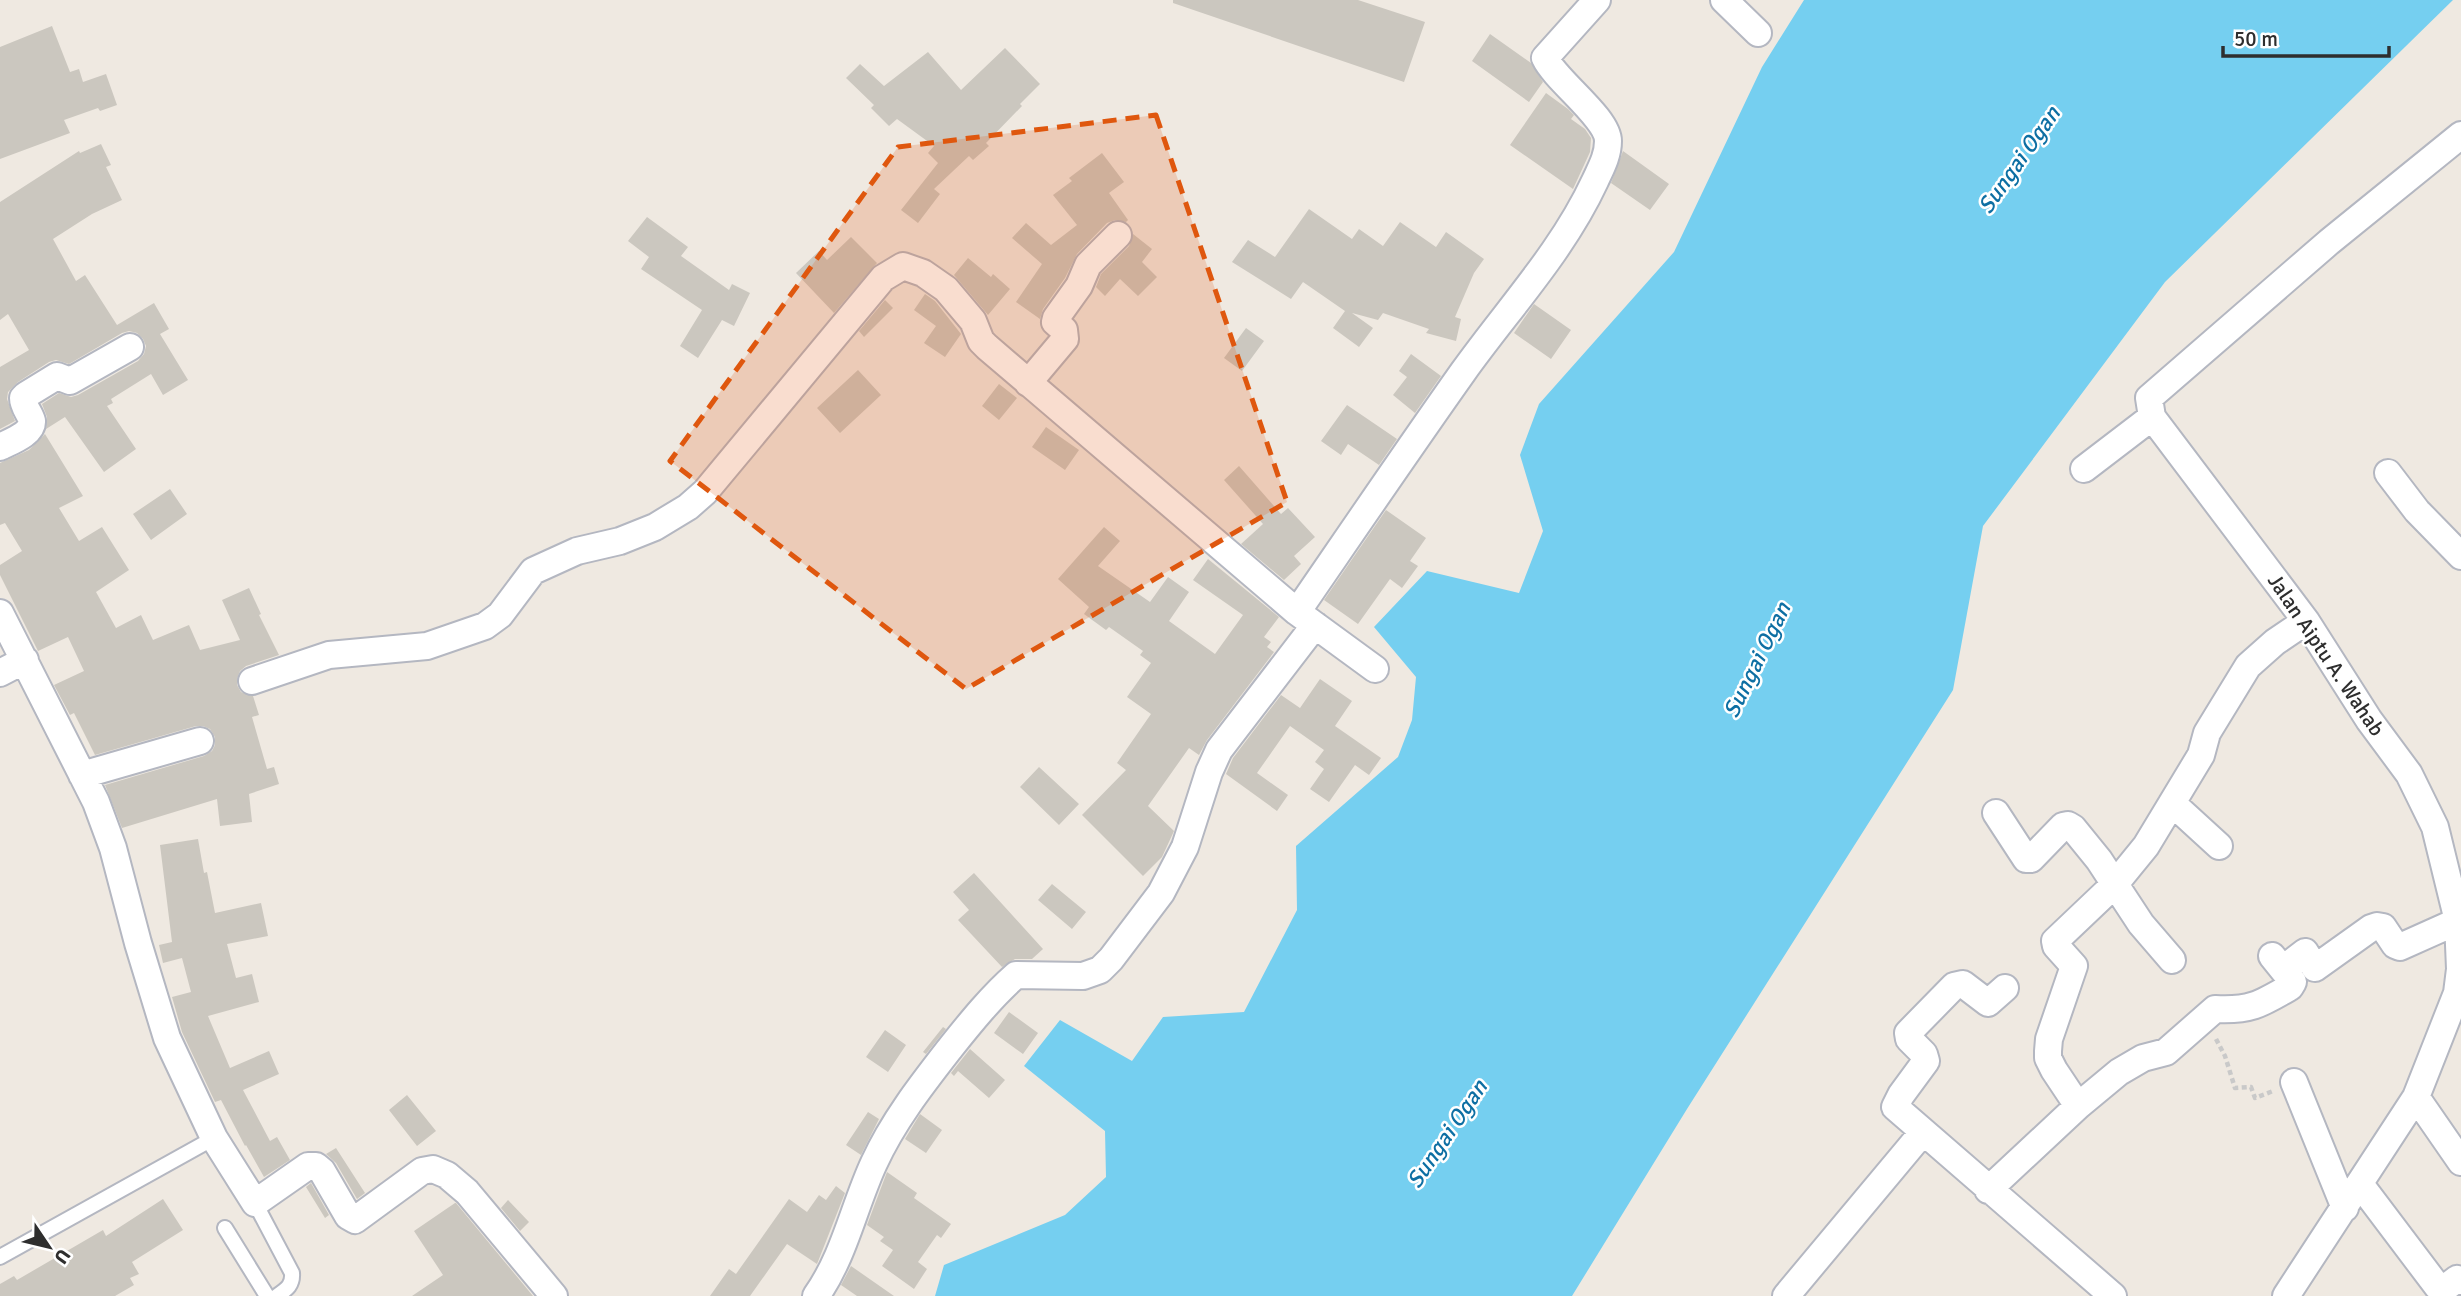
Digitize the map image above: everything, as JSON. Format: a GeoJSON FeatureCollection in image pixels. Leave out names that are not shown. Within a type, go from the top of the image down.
{"type":"FeatureCollection","features":[{"type":"Feature","properties":{"kind":"street"},"geometry":{"type":"LineString","coordinates":[[816,1296],[832,1267],[874,1162],[888,1137],[934,1068],[972,1020],[1018,974],[1083,976],[1100,970],[1161,893],[1185,847],[1209,772],[1219,750],[1462,374],[1552,257],[1588,195],[1606,157],[1608,139],[1605,130],[1572,89],[1552,70],[1545,58],[1597,0]]}},
{"type":"Feature","properties":{"kind":"street"},"geometry":{"type":"LineString","coordinates":[[1724,0],[1758,33]]}},
{"type":"Feature","properties":{"kind":"street"},"geometry":{"type":"LineString","coordinates":[[2084,469],[2152,417],[2148,404],[2153,393],[2329,242],[2461,135]]}},
{"type":"Feature","properties":{"kind":"street"},"geometry":{"type":"LineString","coordinates":[[1028,383],[1065,339],[1064,330],[1055,322],[1056,318],[1079,286],[1088,265],[1118,235]]}},
{"type":"Feature","properties":{"kind":"street"},"geometry":{"type":"LineString","coordinates":[[252,681],[329,655],[427,646],[489,625],[500,615],[533,571],[592,546],[620,541],[672,517],[705,492],[883,278],[899,267],[923,272],[946,289],[973,321],[981,341],[987,348],[1306,618],[1375,669]]}},
{"type":"Feature","properties":{"kind":"street"},"geometry":{"type":"LineString","coordinates":[[0,447],[27,431],[32,425],[23,404],[26,395],[57,376],[70,381],[130,347]]}},
{"type":"Feature","properties":{"kind":"street","name":"Jalan Aiptu A. Wahab"},"geometry":{"type":"LineString","coordinates":[[2152,417],[2306,621],[2370,720],[2409,774],[2454,871],[2460,969],[2450,1038],[2416,1097],[2286,1296]]}},
{"type":"Feature","properties":{"kind":"street"},"geometry":{"type":"LineString","coordinates":[[2388,473],[2417,511],[2461,556]]}},
{"type":"Feature","properties":{"kind":"street"},"geometry":{"type":"LineString","coordinates":[[0,613],[96,803],[113,848],[167,1038],[214,1138],[255,1203],[308,1166],[316,1166],[322,1171],[348,1216],[355,1220],[422,1171],[433,1169],[447,1175],[467,1192],[554,1296]]}},
{"type":"Feature","properties":{"kind":"street"},"geometry":{"type":"LineString","coordinates":[[2078,1106],[2048,1058],[2049,1039],[2074,966],[2056,946],[2055,941],[2115,884],[2146,846],[2201,755],[2213,722],[2248,666],[2275,642],[2306,621]]}},
{"type":"Feature","properties":{"kind":"street"},"geometry":{"type":"LineString","coordinates":[[0,673],[26,660]]}},
{"type":"Feature","properties":{"kind":"street"},"geometry":{"type":"LineString","coordinates":[[82,775],[200,741]]}},
{"type":"Feature","properties":{"kind":"street"},"geometry":{"type":"LineString","coordinates":[[2172,803],[2219,846]]}},
{"type":"Feature","properties":{"kind":"street"},"geometry":{"type":"LineString","coordinates":[[1996,813],[2026,859],[2031,859],[2063,826],[2073,828],[2141,924],[2172,960]]}},
{"type":"Feature","properties":{"kind":"street"},"geometry":{"type":"LineString","coordinates":[[1988,1190],[2078,1106],[2119,1072],[2143,1058],[2166,1052],[2200,1025],[2215,1009],[2236,1010],[2259,1005],[2290,987],[2293,982],[2277,962],[2299,944],[2315,968],[2371,928],[2383,928],[2395,945],[2400,947],[2458,921]]}},
{"type":"Feature","properties":{"kind":"street"},"geometry":{"type":"LineString","coordinates":[[2005,988],[1988,1003],[1963,984],[1954,986],[1908,1032],[1909,1039],[1924,1054],[1926,1061],[1895,1107],[2113,1296]]}},
{"type":"Feature","properties":{"kind":"street"},"geometry":{"type":"LineString","coordinates":[[2294,1082],[2345,1208]]}},
{"type":"Feature","properties":{"kind":"street"},"geometry":{"type":"LineString","coordinates":[[2416,1097],[2461,1161]]}},
{"type":"Feature","properties":{"kind":"street"},"geometry":{"type":"LineString","coordinates":[[1786,1296],[1923,1132]]}},
{"type":"Feature","properties":{"kind":"street"},"geometry":{"type":"LineString","coordinates":[[2360,1184],[2437,1286],[2442,1289],[2457,1279],[2461,1281]]}},
{"type":"Feature","properties":{"kind":"lane"},"geometry":{"type":"LineString","coordinates":[[0,1258],[214,1138]]}},
{"type":"Feature","properties":{"kind":"lane"},"geometry":{"type":"LineString","coordinates":[[255,1203],[292,1273],[293,1281],[288,1289],[277,1296]]}},
{"type":"Feature","properties":{"kind":"lane"},"geometry":{"type":"LineString","coordinates":[[225,1228],[267,1296]]}},
{"type":"Feature","properties":{"kind":"path"},"geometry":{"type":"LineString","coordinates":[[2200,1025],[2219,1041],[2235,1088],[2251,1087],[2255,1098],[2294,1082]]}},
{"type":"Feature","properties":{"kind":"highlighted area"},"geometry":{"type":"Polygon","coordinates":[[[1156,115],[1287,502],[966,689],[670,461],[898,147],[1156,115]]]}},
{"type":"Feature","properties":{"kind":"water","name":"Sungai Ogan"},"geometry":{"type":"Polygon","coordinates":[[[1804,0],[2453,0],[2165,282],[1983,526],[1953,690],[1687,1109],[1572,1296],[935,1296],[944,1265],[1065,1215],[1106,1177],[1105,1131],[1024,1066],[1060,1020],[1132,1061],[1163,1017],[1244,1012],[1297,910],[1296,846],[1398,757],[1412,720],[1416,677],[1374,627],[1427,571],[1519,593],[1543,531],[1520,455],[1539,404],[1674,252],[1762,67],[1804,0]]]}},
{"type":"Feature","properties":{"kind":"building"},"geometry":{"type":"Polygon","coordinates":[[[1173,0],[1358,0],[1425,22],[1404,82],[1173,3],[1173,0]]]}},
{"type":"Feature","properties":{"kind":"building"},"geometry":{"type":"Polygon","coordinates":[[[52,26],[70,72],[79,69],[83,82],[106,74],[117,105],[100,111],[98,108],[64,120],[70,133],[0,159],[0,47],[52,26]]]}},
{"type":"Feature","properties":{"kind":"building"},"geometry":{"type":"Polygon","coordinates":[[[1490,34],[1531,63],[1543,82],[1529,102],[1472,61],[1490,34]]]}},
{"type":"Feature","properties":{"kind":"building"},"geometry":{"type":"Polygon","coordinates":[[[1005,48],[1040,84],[986,143],[989,146],[973,160],[969,156],[934,189],[940,194],[918,223],[901,210],[938,163],[928,153],[934,146],[897,119],[889,126],[871,108],[874,105],[846,78],[860,64],[884,86],[928,52],[961,90],[1005,48]]]}},
{"type":"Feature","properties":{"kind":"building"},"geometry":{"type":"Polygon","coordinates":[[[1546,93],[1574,115],[1571,119],[1585,129],[1591,138],[1590,152],[1573,189],[1510,145],[1546,93]]]}},
{"type":"Feature","properties":{"kind":"building"},"geometry":{"type":"Polygon","coordinates":[[[101,144],[111,165],[106,167],[122,200],[92,214],[53,239],[76,281],[85,275],[117,325],[154,303],[169,329],[160,334],[188,380],[163,395],[151,374],[111,399],[113,403],[107,406],[136,449],[104,472],[65,417],[46,429],[47,417],[42,404],[59,393],[71,397],[78,395],[138,361],[146,346],[137,333],[122,333],[69,364],[56,360],[49,362],[18,382],[8,392],[7,399],[15,421],[0,429],[0,367],[29,350],[8,314],[0,320],[0,202],[79,151],[80,153],[101,144]]]}},
{"type":"Feature","properties":{"kind":"building"},"geometry":{"type":"Polygon","coordinates":[[[1623,151],[1669,184],[1650,210],[1611,183],[1623,151]]]}},
{"type":"Feature","properties":{"kind":"building"},"geometry":{"type":"Polygon","coordinates":[[[1102,153],[1124,182],[1109,193],[1128,220],[1107,223],[1077,254],[1065,278],[1043,309],[1040,319],[1016,302],[1042,264],[1012,238],[1026,223],[1051,245],[1077,225],[1053,195],[1072,181],[1069,178],[1102,153]]]}},
{"type":"Feature","properties":{"kind":"building"},"geometry":{"type":"Polygon","coordinates":[[[1309,209],[1352,239],[1359,229],[1383,246],[1400,222],[1436,247],[1446,232],[1484,259],[1474,273],[1455,317],[1461,319],[1456,341],[1426,333],[1429,329],[1383,313],[1378,320],[1352,313],[1373,328],[1359,347],[1333,328],[1345,311],[1303,282],[1291,299],[1232,262],[1248,240],[1275,257],[1309,209]]]}},
{"type":"Feature","properties":{"kind":"building"},"geometry":{"type":"Polygon","coordinates":[[[647,217],[688,247],[681,256],[729,290],[732,284],[750,293],[734,326],[722,320],[698,358],[680,346],[702,310],[641,269],[649,257],[628,241],[647,217]]]}},
{"type":"Feature","properties":{"kind":"building"},"geometry":{"type":"Polygon","coordinates":[[[1133,234],[1152,249],[1142,262],[1157,277],[1138,296],[1120,279],[1105,296],[1096,287],[1101,274],[1129,246],[1133,234]]]}},
{"type":"Feature","properties":{"kind":"building"},"geometry":{"type":"Polygon","coordinates":[[[851,237],[877,263],[834,313],[796,273],[819,251],[827,260],[851,237]]]}},
{"type":"Feature","properties":{"kind":"building"},"geometry":{"type":"Polygon","coordinates":[[[968,258],[1010,289],[988,315],[954,275],[968,258]]]}},
{"type":"Feature","properties":{"kind":"building"},"geometry":{"type":"Polygon","coordinates":[[[925,294],[935,301],[961,334],[945,357],[924,343],[936,326],[914,310],[925,294]]]}},
{"type":"Feature","properties":{"kind":"building"},"geometry":{"type":"Polygon","coordinates":[[[885,300],[893,308],[864,337],[859,331],[885,300]]]}},
{"type":"Feature","properties":{"kind":"building"},"geometry":{"type":"Polygon","coordinates":[[[1534,304],[1571,330],[1551,359],[1514,333],[1534,304]]]}},
{"type":"Feature","properties":{"kind":"building"},"geometry":{"type":"Polygon","coordinates":[[[1246,328],[1264,341],[1242,371],[1224,358],[1246,328]]]}},
{"type":"Feature","properties":{"kind":"building"},"geometry":{"type":"Polygon","coordinates":[[[1411,354],[1441,376],[1415,413],[1393,395],[1407,377],[1399,371],[1411,354]]]}},
{"type":"Feature","properties":{"kind":"building"},"geometry":{"type":"Polygon","coordinates":[[[858,370],[881,395],[840,433],[817,408],[858,370]]]}},
{"type":"Feature","properties":{"kind":"building"},"geometry":{"type":"Polygon","coordinates":[[[999,384],[1017,398],[999,420],[982,406],[999,384]]]}},
{"type":"Feature","properties":{"kind":"building"},"geometry":{"type":"Polygon","coordinates":[[[1347,405],[1397,439],[1379,465],[1348,444],[1341,455],[1321,441],[1347,405]]]}},
{"type":"Feature","properties":{"kind":"building"},"geometry":{"type":"Polygon","coordinates":[[[1046,427],[1079,450],[1065,470],[1032,447],[1046,427]]]}},
{"type":"Feature","properties":{"kind":"building"},"geometry":{"type":"Polygon","coordinates":[[[45,434],[83,496],[59,508],[79,541],[102,527],[129,570],[96,592],[116,628],[141,615],[153,640],[189,625],[200,650],[240,640],[222,600],[249,588],[279,655],[246,666],[237,679],[241,692],[253,696],[259,715],[252,717],[267,769],[274,767],[279,784],[249,794],[252,822],[220,826],[217,799],[122,828],[105,785],[204,756],[212,751],[215,737],[210,729],[196,726],[95,755],[74,713],[70,715],[54,685],[84,671],[68,637],[38,651],[0,575],[0,565],[22,551],[5,523],[0,525],[0,463],[29,450],[45,434]]]}},
{"type":"Feature","properties":{"kind":"building"},"geometry":{"type":"Polygon","coordinates":[[[1239,466],[1281,514],[1288,508],[1315,537],[1294,556],[1301,564],[1284,580],[1241,544],[1263,524],[1224,480],[1239,466]]]}},
{"type":"Feature","properties":{"kind":"building"},"geometry":{"type":"Polygon","coordinates":[[[170,489],[187,514],[151,540],[133,514],[170,489]]]}},
{"type":"Feature","properties":{"kind":"building"},"geometry":{"type":"Polygon","coordinates":[[[1386,510],[1426,538],[1410,561],[1418,566],[1402,588],[1390,579],[1358,624],[1324,600],[1386,510]]]}},
{"type":"Feature","properties":{"kind":"building"},"geometry":{"type":"Polygon","coordinates":[[[1104,527],[1120,541],[1098,566],[1150,602],[1168,577],[1189,592],[1169,621],[1215,654],[1243,615],[1193,580],[1208,559],[1279,617],[1264,637],[1271,642],[1267,647],[1274,652],[1207,740],[1199,755],[1189,748],[1148,806],[1174,831],[1162,857],[1143,876],[1082,815],[1126,770],[1117,763],[1151,714],[1127,697],[1151,663],[1140,655],[1143,651],[1109,627],[1106,630],[1084,614],[1089,607],[1058,579],[1104,527]]]}},
{"type":"Feature","properties":{"kind":"building"},"geometry":{"type":"Polygon","coordinates":[[[1320,679],[1352,701],[1335,726],[1381,758],[1369,775],[1355,765],[1329,802],[1310,789],[1324,769],[1315,762],[1324,750],[1290,726],[1257,773],[1288,795],[1277,811],[1226,774],[1233,758],[1281,695],[1300,708],[1320,679]]]}},
{"type":"Feature","properties":{"kind":"building"},"geometry":{"type":"Polygon","coordinates":[[[1039,767],[1079,804],[1059,825],[1020,787],[1039,767]]]}},
{"type":"Feature","properties":{"kind":"building"},"geometry":{"type":"Polygon","coordinates":[[[198,839],[215,913],[261,903],[268,936],[227,944],[236,978],[252,974],[259,1002],[208,1016],[230,1068],[269,1051],[279,1074],[243,1090],[270,1141],[277,1137],[290,1160],[264,1177],[221,1100],[215,1102],[182,1032],[172,997],[191,992],[182,958],[163,963],[159,945],[172,942],[160,845],[198,839]]]}},
{"type":"Feature","properties":{"kind":"building"},"geometry":{"type":"Polygon","coordinates":[[[974,873],[1043,949],[1032,959],[1015,959],[1002,967],[958,920],[969,910],[953,892],[974,873]]]}},
{"type":"Feature","properties":{"kind":"building"},"geometry":{"type":"Polygon","coordinates":[[[1052,884],[1086,912],[1072,929],[1038,900],[1052,884]]]}},
{"type":"Feature","properties":{"kind":"building"},"geometry":{"type":"Polygon","coordinates":[[[1009,1012],[1038,1033],[1023,1054],[994,1033],[1009,1012]]]}},
{"type":"Feature","properties":{"kind":"building"},"geometry":{"type":"Polygon","coordinates":[[[943,1027],[946,1029],[926,1054],[923,1052],[943,1027]]]}},
{"type":"Feature","properties":{"kind":"building"},"geometry":{"type":"Polygon","coordinates":[[[885,1030],[906,1045],[888,1072],[866,1057],[885,1030]]]}},
{"type":"Feature","properties":{"kind":"building"},"geometry":{"type":"Polygon","coordinates":[[[970,1049],[1005,1080],[989,1098],[958,1071],[954,1076],[951,1073],[970,1049]]]}},
{"type":"Feature","properties":{"kind":"building"},"geometry":{"type":"Polygon","coordinates":[[[407,1095],[436,1131],[417,1146],[389,1110],[407,1095]]]}},
{"type":"Feature","properties":{"kind":"building"},"geometry":{"type":"Polygon","coordinates":[[[868,1112],[879,1119],[861,1155],[846,1145],[868,1112]]]}},
{"type":"Feature","properties":{"kind":"building"},"geometry":{"type":"Polygon","coordinates":[[[920,1114],[942,1130],[926,1153],[905,1139],[920,1114]]]}},
{"type":"Feature","properties":{"kind":"building"},"geometry":{"type":"Polygon","coordinates":[[[336,1148],[365,1193],[357,1199],[336,1163],[326,1154],[336,1148]]]}},
{"type":"Feature","properties":{"kind":"building"},"geometry":{"type":"Polygon","coordinates":[[[887,1172],[917,1193],[914,1198],[951,1224],[941,1238],[937,1235],[918,1262],[927,1269],[914,1289],[882,1266],[893,1250],[880,1241],[884,1237],[867,1225],[887,1172]]]}},
{"type":"Feature","properties":{"kind":"building"},"geometry":{"type":"Polygon","coordinates":[[[311,1183],[329,1215],[325,1218],[306,1187],[311,1183]]]}},
{"type":"Feature","properties":{"kind":"building"},"geometry":{"type":"Polygon","coordinates":[[[836,1186],[845,1193],[817,1264],[787,1244],[750,1296],[710,1296],[729,1269],[736,1274],[789,1199],[807,1212],[819,1195],[826,1200],[836,1186]]]}},
{"type":"Feature","properties":{"kind":"building"},"geometry":{"type":"Polygon","coordinates":[[[163,1199],[183,1230],[132,1262],[139,1274],[130,1278],[134,1285],[115,1296],[0,1296],[0,1284],[14,1276],[17,1280],[103,1230],[106,1236],[163,1199]]]}},
{"type":"Feature","properties":{"kind":"building"},"geometry":{"type":"Polygon","coordinates":[[[508,1200],[529,1222],[520,1231],[501,1208],[508,1200]]]}},
{"type":"Feature","properties":{"kind":"building"},"geometry":{"type":"Polygon","coordinates":[[[455,1203],[533,1296],[412,1296],[443,1275],[414,1231],[455,1203]]]}},
{"type":"Feature","properties":{"kind":"building"},"geometry":{"type":"Polygon","coordinates":[[[851,1266],[894,1296],[857,1296],[841,1285],[851,1266]]]}}]}
